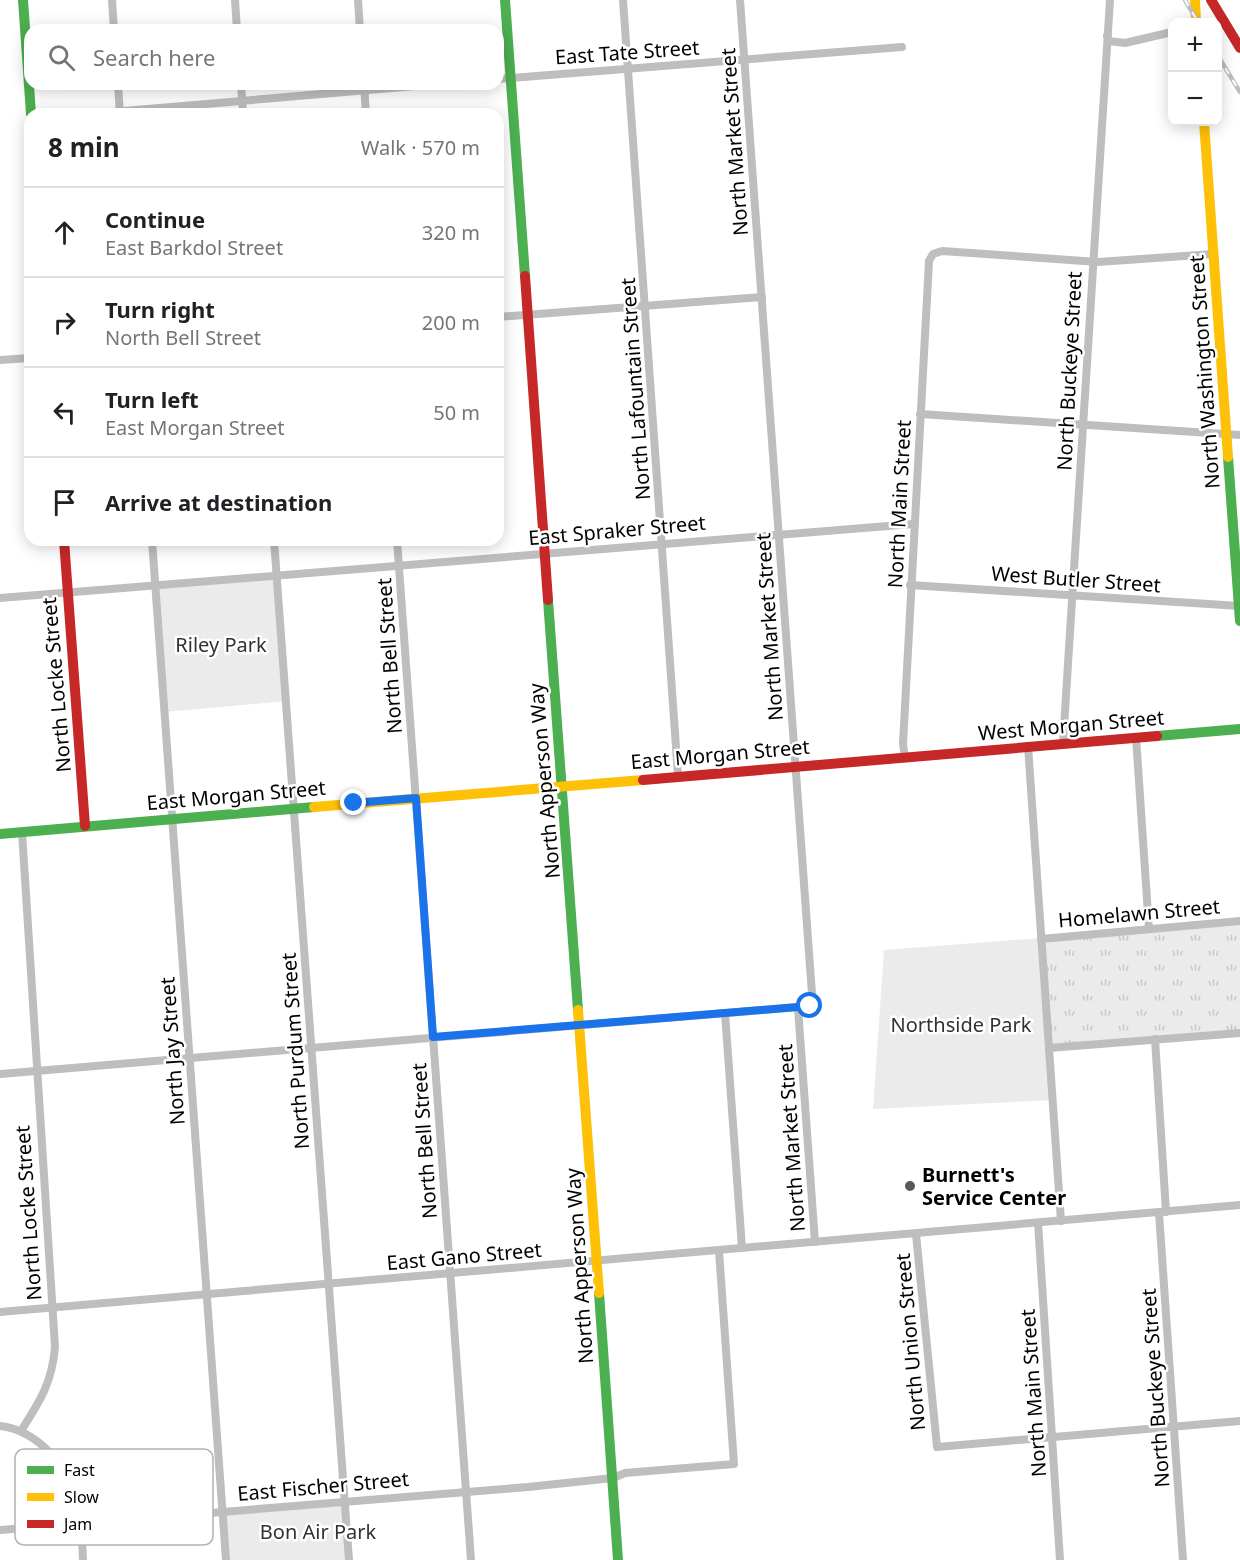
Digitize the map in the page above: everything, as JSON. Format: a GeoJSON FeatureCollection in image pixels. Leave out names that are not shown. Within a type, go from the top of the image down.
{"type":"FeatureCollection","features":[{"type":"Feature","properties":{"kind":"main road"},"geometry":{"type":"LineString","coordinates":[[22,0],[24,25]]}},
{"type":"Feature","properties":{"kind":"main road","name":"North Apperson Way"},"geometry":{"type":"LineString","coordinates":[[505,0],[618,1560]]}},
{"type":"Feature","properties":{"kind":"main road"},"geometry":{"type":"LineString","coordinates":[[1195,0],[1196,18]]}},
{"type":"Feature","properties":{"kind":"main road"},"geometry":{"type":"LineString","coordinates":[[1211,0],[1240,48]]}},
{"type":"Feature","properties":{"kind":"main road"},"geometry":{"type":"LineString","coordinates":[[29,90],[31,108]]}},
{"type":"Feature","properties":{"kind":"main road","name":"North Washington Street"},"geometry":{"type":"LineString","coordinates":[[1204,126],[1240,621]]}},
{"type":"Feature","properties":{"kind":"main road","name":"North Locke Street"},"geometry":{"type":"LineString","coordinates":[[64,546],[85,826]]}},
{"type":"Feature","properties":{"kind":"main road","name":"West Morgan Street"},"geometry":{"type":"LineString","coordinates":[[905,758],[1240,729]]}},
{"type":"Feature","properties":{"kind":"main road","name":"East Morgan Street"},"geometry":{"type":"LineString","coordinates":[[0,834],[678,775],[905,758]]}},
{"type":"Feature","properties":{"kind":"street"},"geometry":{"type":"LineString","coordinates":[[112,0],[114,24]]}},
{"type":"Feature","properties":{"kind":"street"},"geometry":{"type":"LineString","coordinates":[[235,0],[237,24]]}},
{"type":"Feature","properties":{"kind":"street"},"geometry":{"type":"LineString","coordinates":[[358,0],[360,24]]}},
{"type":"Feature","properties":{"kind":"street","name":"North Lafountain Street"},"geometry":{"type":"LineString","coordinates":[[623,0],[678,775]]}},
{"type":"Feature","properties":{"kind":"street","name":"North Market Street"},"geometry":{"type":"LineString","coordinates":[[740,0],[812,994],[810,1006],[798,1008],[815,1242]]}},
{"type":"Feature","properties":{"kind":"street","name":"North Buckeye Street"},"geometry":{"type":"LineString","coordinates":[[1063,743],[1110,0]]}},
{"type":"Feature","properties":{"kind":"street"},"geometry":{"type":"LineString","coordinates":[[1107,36],[1113,43],[1118,44],[1168,33]]}},
{"type":"Feature","properties":{"kind":"street","name":"East Tate Street"},"geometry":{"type":"LineString","coordinates":[[504,78],[902,47]]}},
{"type":"Feature","properties":{"kind":"street"},"geometry":{"type":"LineString","coordinates":[[118,90],[120,108]]}},
{"type":"Feature","properties":{"kind":"street"},"geometry":{"type":"LineString","coordinates":[[241,90],[243,108]]}},
{"type":"Feature","properties":{"kind":"street"},"geometry":{"type":"LineString","coordinates":[[171,108],[338,90]]}},
{"type":"Feature","properties":{"kind":"street"},"geometry":{"type":"LineString","coordinates":[[364,90],[366,108]]}},
{"type":"Feature","properties":{"kind":"street","name":"North Main Street"},"geometry":{"type":"LineString","coordinates":[[905,758],[910,585],[929,261],[933,254],[942,251],[1092,260]]}},
{"type":"Feature","properties":{"kind":"street"},"geometry":{"type":"LineString","coordinates":[[1092,260],[1213,254]]}},
{"type":"Feature","properties":{"kind":"street"},"geometry":{"type":"LineString","coordinates":[[504,317],[762,297]]}},
{"type":"Feature","properties":{"kind":"street"},"geometry":{"type":"LineString","coordinates":[[0,360],[24,358]]}},
{"type":"Feature","properties":{"kind":"street"},"geometry":{"type":"LineString","coordinates":[[920,414],[1240,435]]}},
{"type":"Feature","properties":{"kind":"street","name":"East Spraker Street"},"geometry":{"type":"LineString","coordinates":[[0,598],[663,542],[913,524]]}},
{"type":"Feature","properties":{"kind":"street","name":"North Jay Street"},"geometry":{"type":"LineString","coordinates":[[152,546],[226,1560]]}},
{"type":"Feature","properties":{"kind":"street","name":"North Purdum Street"},"geometry":{"type":"LineString","coordinates":[[274,546],[349,1560]]}},
{"type":"Feature","properties":{"kind":"street","name":"North Bell Street"},"geometry":{"type":"LineString","coordinates":[[397,546],[471,1560]]}},
{"type":"Feature","properties":{"kind":"street","name":"West Butler Street"},"geometry":{"type":"LineString","coordinates":[[910,585],[1240,606]]}},
{"type":"Feature","properties":{"kind":"street"},"geometry":{"type":"LineString","coordinates":[[1136,737],[1149,929]]}},
{"type":"Feature","properties":{"kind":"street"},"geometry":{"type":"LineString","coordinates":[[1028,746],[1061,1221]]}},
{"type":"Feature","properties":{"kind":"street","name":"North Locke Street"},"geometry":{"type":"LineString","coordinates":[[21,832],[56,1347],[53,1372],[44,1395],[21,1431]]}},
{"type":"Feature","properties":{"kind":"street","name":"Homelawn Street"},"geometry":{"type":"LineString","coordinates":[[1041,939],[1240,921]]}},
{"type":"Feature","properties":{"kind":"street"},"geometry":{"type":"LineString","coordinates":[[0,1074],[798,1008]]}},
{"type":"Feature","properties":{"kind":"street"},"geometry":{"type":"LineString","coordinates":[[725,1013],[742,1248]]}},
{"type":"Feature","properties":{"kind":"street"},"geometry":{"type":"LineString","coordinates":[[1049,1048],[1240,1033]]}},
{"type":"Feature","properties":{"kind":"street","name":"North Buckeye Street"},"geometry":{"type":"LineString","coordinates":[[1155,1039],[1174,1427],[1183,1560]]}},
{"type":"Feature","properties":{"kind":"street","name":"East Gano Street"},"geometry":{"type":"LineString","coordinates":[[0,1312],[450,1275],[1240,1205]]}},
{"type":"Feature","properties":{"kind":"street","name":"North Main Street"},"geometry":{"type":"LineString","coordinates":[[1038,1223],[1060,1560]]}},
{"type":"Feature","properties":{"kind":"street","name":"North Union Street"},"geometry":{"type":"LineString","coordinates":[[916,1233],[937,1447],[1052,1437]]}},
{"type":"Feature","properties":{"kind":"street","name":"East Fischer Street"},"geometry":{"type":"LineString","coordinates":[[213,1512],[466,1490],[528,1487],[613,1478],[626,1473],[734,1464],[719,1251]]}},
{"type":"Feature","properties":{"kind":"street"},"geometry":{"type":"LineString","coordinates":[[1052,1437],[1240,1421]]}},
{"type":"Feature","properties":{"kind":"street"},"geometry":{"type":"LineString","coordinates":[[0,1426],[21,1431],[46,1449]]}},
{"type":"Feature","properties":{"kind":"street","name":"East Fischer Street"},"geometry":{"type":"LineString","coordinates":[[0,1530],[15,1529]]}},
{"type":"Feature","properties":{"kind":"street"},"geometry":{"type":"LineString","coordinates":[[82,1545],[83,1560]]}},
{"type":"Feature","properties":{"kind":"green space","name":"Riley Park"},"geometry":{"type":"Polygon","coordinates":[[[277,576],[287,701],[164,712],[155,586],[277,576]]]}},
{"type":"Feature","properties":{"kind":"green space"},"geometry":{"type":"Polygon","coordinates":[[[1240,921],[1240,1033],[1049,1048],[1041,939],[1240,921]]]}},
{"type":"Feature","properties":{"kind":"green space","name":"Northside Park"},"geometry":{"type":"Polygon","coordinates":[[[1041,938],[1053,1100],[873,1109],[884,950],[1041,938]]]}},
{"type":"Feature","properties":{"kind":"green space","name":"Bon Air Park"},"geometry":{"type":"Polygon","coordinates":[[[345,1501],[349,1560],[226,1560],[222,1511],[345,1501]]]}},
{"type":"Feature","properties":{"kind":"railway"},"geometry":{"type":"LineString","coordinates":[[1185,0],[1196,18]]}},
{"type":"Feature","properties":{"kind":"railway"},"geometry":{"type":"LineString","coordinates":[[1222,63],[1240,92]]}},
{"type":"Feature","properties":{"kind":"traffic: fast"},"geometry":{"type":"LineString","coordinates":[[23,0],[25,24]]}},
{"type":"Feature","properties":{"kind":"traffic: fast"},"geometry":{"type":"LineString","coordinates":[[505,0],[525,276]]}},
{"type":"Feature","properties":{"kind":"traffic: fast"},"geometry":{"type":"LineString","coordinates":[[29,90],[31,108]]}},
{"type":"Feature","properties":{"kind":"traffic: fast"},"geometry":{"type":"LineString","coordinates":[[1228,457],[1240,621]]}},
{"type":"Feature","properties":{"kind":"traffic: fast"},"geometry":{"type":"LineString","coordinates":[[548,600],[578,1010]]}},
{"type":"Feature","properties":{"kind":"traffic: fast"},"geometry":{"type":"LineString","coordinates":[[1157,736],[1240,729]]}},
{"type":"Feature","properties":{"kind":"traffic: fast"},"geometry":{"type":"LineString","coordinates":[[0,834],[314,807]]}},
{"type":"Feature","properties":{"kind":"traffic: fast"},"geometry":{"type":"LineString","coordinates":[[599,1293],[618,1560]]}},
{"type":"Feature","properties":{"kind":"traffic: slow"},"geometry":{"type":"LineString","coordinates":[[1195,0],[1196,18]]}},
{"type":"Feature","properties":{"kind":"traffic: slow"},"geometry":{"type":"LineString","coordinates":[[1204,126],[1228,457]]}},
{"type":"Feature","properties":{"kind":"traffic: slow"},"geometry":{"type":"LineString","coordinates":[[314,807],[643,780]]}},
{"type":"Feature","properties":{"kind":"traffic: slow"},"geometry":{"type":"LineString","coordinates":[[578,1010],[599,1293]]}},
{"type":"Feature","properties":{"kind":"traffic: jam"},"geometry":{"type":"LineString","coordinates":[[1211,0],[1240,48]]}},
{"type":"Feature","properties":{"kind":"traffic: jam"},"geometry":{"type":"LineString","coordinates":[[525,276],[548,600]]}},
{"type":"Feature","properties":{"kind":"traffic: jam"},"geometry":{"type":"LineString","coordinates":[[64,546],[85,826]]}},
{"type":"Feature","properties":{"kind":"traffic: jam"},"geometry":{"type":"LineString","coordinates":[[643,780],[1157,736]]}},
{"type":"Feature","properties":{"kind":"place","name":"Burnett's Service Center"},"geometry":{"type":"Point","coordinates":[910,1186]}},
{"type":"Feature","properties":{"kind":"route"},"geometry":{"type":"LineString","coordinates":[[354,803],[416,798],[433,1037],[810,1006]]}}]}
